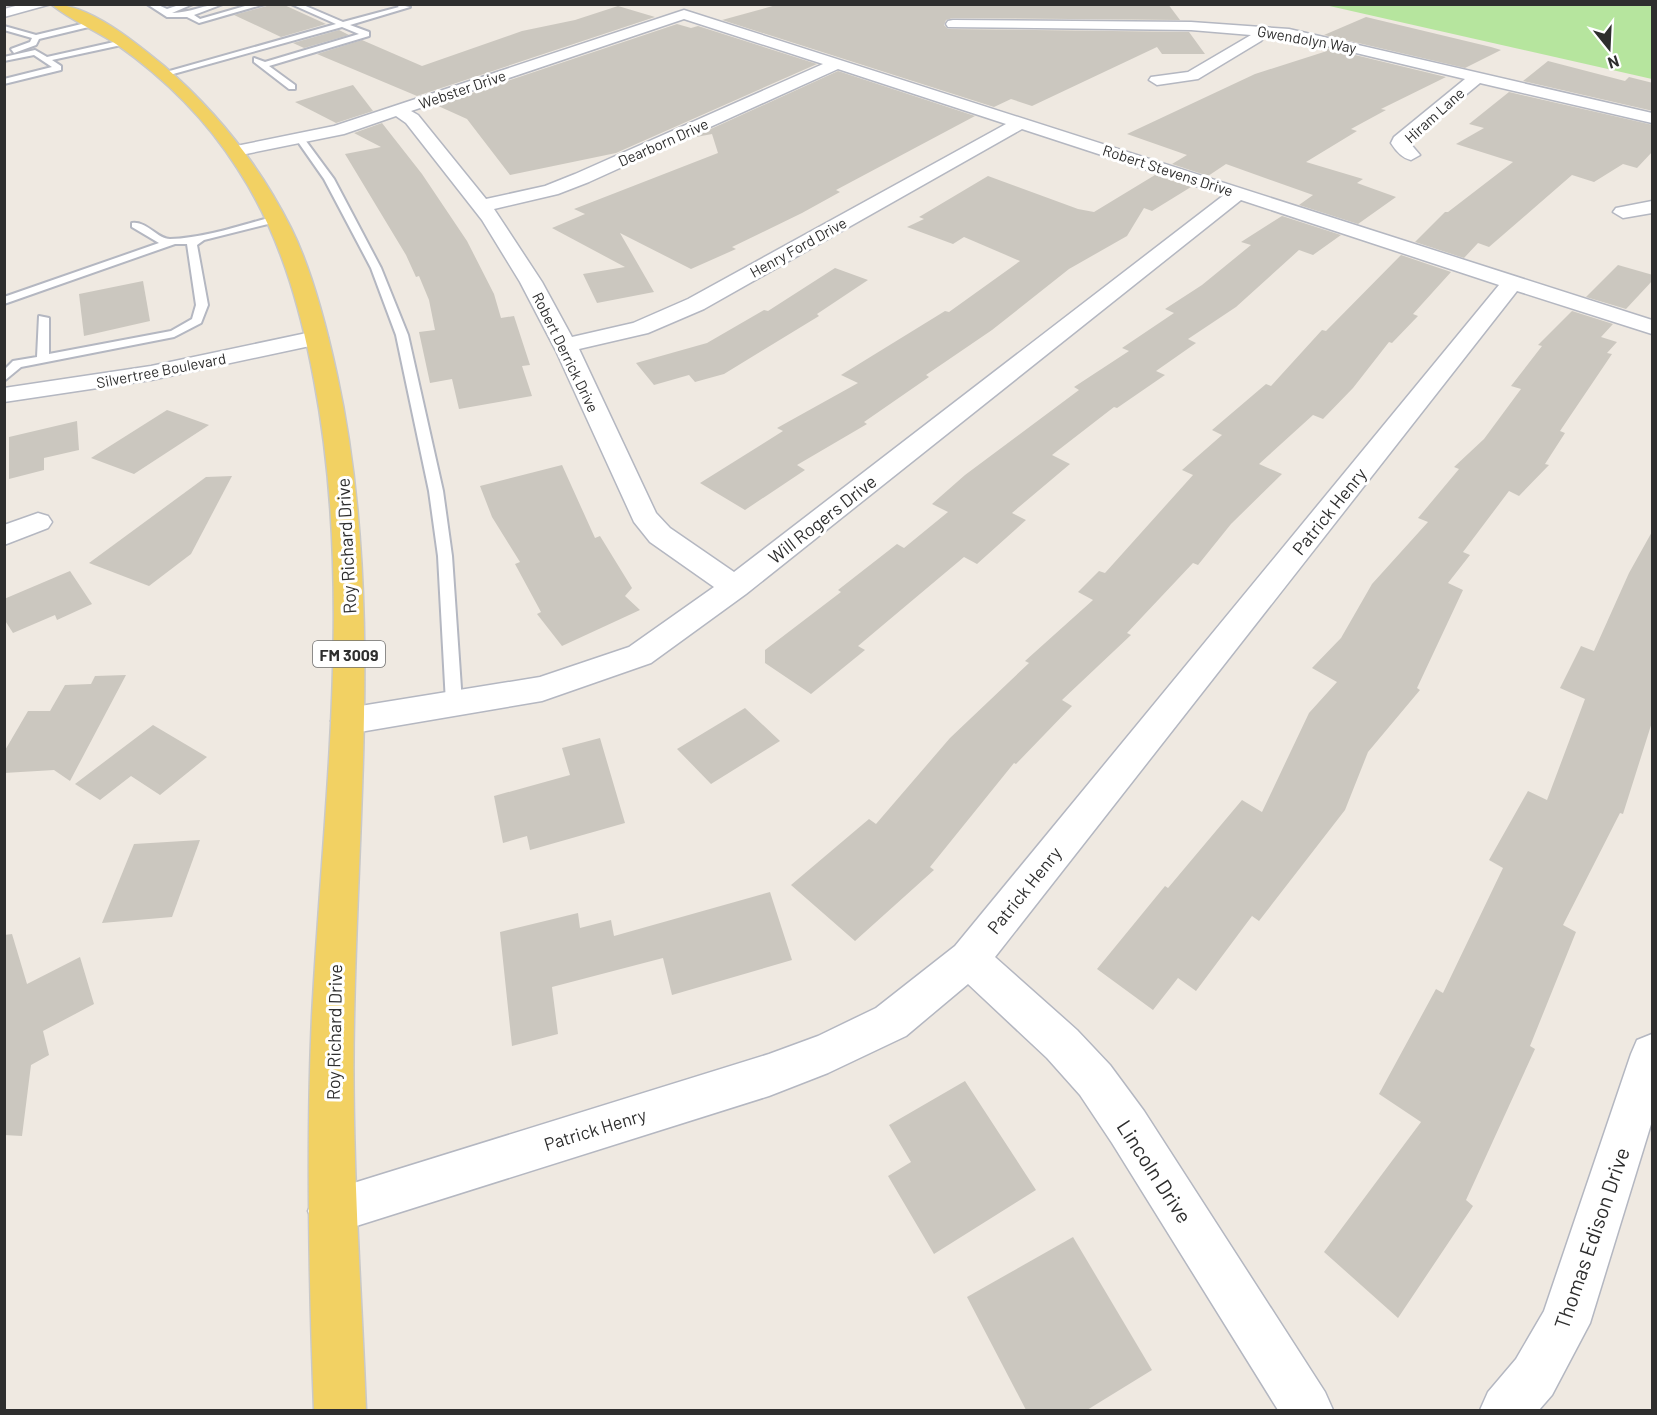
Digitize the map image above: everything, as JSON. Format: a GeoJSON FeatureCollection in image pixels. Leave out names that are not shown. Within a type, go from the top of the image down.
{"type":"FeatureCollection","features":[{"type":"Feature","properties":{"kind":"main road","name":"Roy Richard Drive"},"geometry":{"type":"LineString","coordinates":[[58,4],[123,42],[163,74],[196,104],[236,151],[276,219],[292,258],[316,338],[339,444],[350,606],[348,721],[333,1021],[331,1211],[340,1410]]}},
{"type":"Feature","properties":{"kind":"street"},"geometry":{"type":"LineString","coordinates":[[4,13],[44,4]]}},
{"type":"Feature","properties":{"kind":"street","name":"Robert Stevens Drive"},"geometry":{"type":"LineString","coordinates":[[684,14],[1653,327]]}},
{"type":"Feature","properties":{"kind":"street","name":"Webster Drive"},"geometry":{"type":"LineString","coordinates":[[236,151],[300,139],[398,110],[684,14]]}},
{"type":"Feature","properties":{"kind":"street","name":"Gwendolyn Way"},"geometry":{"type":"LineString","coordinates":[[953,24],[1191,26],[1262,30],[1323,39],[1653,118]]}},
{"type":"Feature","properties":{"kind":"street"},"geometry":{"type":"LineString","coordinates":[[1157,80],[1192,76],[1256,38],[1262,30]]}},
{"type":"Feature","properties":{"kind":"street","name":"Dearborn Drive"},"geometry":{"type":"LineString","coordinates":[[482,206],[551,190],[582,178],[838,63]]}},
{"type":"Feature","properties":{"kind":"street","name":"Hiram Lane"},"geometry":{"type":"LineString","coordinates":[[1411,155],[1400,143],[1403,137],[1478,76]]}},
{"type":"Feature","properties":{"kind":"street","name":"Robert Derrick Drive"},"geometry":{"type":"LineString","coordinates":[[398,110],[412,119],[482,206],[528,276],[564,346],[644,516],[660,535],[735,587]]}},
{"type":"Feature","properties":{"kind":"street","name":"Henry Ford Drive"},"geometry":{"type":"LineString","coordinates":[[564,346],[640,328],[696,304],[1022,122]]}},
{"type":"Feature","properties":{"kind":"street","name":"Will Rogers Drive"},"geometry":{"type":"LineString","coordinates":[[348,721],[542,689],[640,655],[735,587],[1238,193]]}},
{"type":"Feature","properties":{"kind":"street"},"geometry":{"type":"LineString","coordinates":[[1623,212],[1653,207]]}},
{"type":"Feature","properties":{"kind":"street","name":"Patrick Henry"},"geometry":{"type":"LineString","coordinates":[[331,1211],[758,1078],[828,1053],[891,1022],[969,959],[1513,282]]}},
{"type":"Feature","properties":{"kind":"street","name":"Silvertree Boulevard"},"geometry":{"type":"LineString","coordinates":[[4,395],[151,373],[316,338]]}},
{"type":"Feature","properties":{"kind":"street"},"geometry":{"type":"LineString","coordinates":[[4,536],[38,522]]}},
{"type":"Feature","properties":{"kind":"street","name":"Lincoln Drive"},"geometry":{"type":"LineString","coordinates":[[969,959],[1062,1044],[1095,1080],[1128,1127],[1308,1410]]}},
{"type":"Feature","properties":{"kind":"street","name":"Thomas Edison Drive"},"geometry":{"type":"LineString","coordinates":[[1506,1410],[1534,1377],[1565,1323],[1653,1054]]}},
{"type":"Feature","properties":{"kind":"lane"},"geometry":{"type":"LineString","coordinates":[[150,4],[175,16],[188,15],[220,4]]}},
{"type":"Feature","properties":{"kind":"lane"},"geometry":{"type":"LineString","coordinates":[[166,12],[190,4]]}},
{"type":"Feature","properties":{"kind":"lane"},"geometry":{"type":"LineString","coordinates":[[188,15],[199,21],[262,4]]}},
{"type":"Feature","properties":{"kind":"lane"},"geometry":{"type":"LineString","coordinates":[[263,65],[366,34],[294,4]]}},
{"type":"Feature","properties":{"kind":"lane"},"geometry":{"type":"LineString","coordinates":[[163,74],[406,8],[398,4]]}},
{"type":"Feature","properties":{"kind":"lane"},"geometry":{"type":"LineString","coordinates":[[4,28],[36,37],[94,23]]}},
{"type":"Feature","properties":{"kind":"lane"},"geometry":{"type":"LineString","coordinates":[[4,53],[33,43],[36,37]]}},
{"type":"Feature","properties":{"kind":"lane"},"geometry":{"type":"LineString","coordinates":[[46,60],[123,42]]}},
{"type":"Feature","properties":{"kind":"lane"},"geometry":{"type":"LineString","coordinates":[[4,59],[35,52],[58,68],[4,82]]}},
{"type":"Feature","properties":{"kind":"lane"},"geometry":{"type":"LineString","coordinates":[[246,52],[292,87]]}},
{"type":"Feature","properties":{"kind":"lane"},"geometry":{"type":"LineString","coordinates":[[300,139],[329,179],[376,268],[402,335],[436,491],[445,556],[454,704]]}},
{"type":"Feature","properties":{"kind":"lane"},"geometry":{"type":"LineString","coordinates":[[4,302],[167,243],[195,241],[276,219]]}},
{"type":"Feature","properties":{"kind":"lane"},"geometry":{"type":"LineString","coordinates":[[136,225],[167,243]]}},
{"type":"Feature","properties":{"kind":"lane"},"geometry":{"type":"LineString","coordinates":[[4,378],[17,364],[174,334],[197,321],[202,305],[192,244],[195,241]]}},
{"type":"Feature","properties":{"kind":"lane"},"geometry":{"type":"LineString","coordinates":[[43,318],[43,360]]}},
{"type":"Feature","properties":{"kind":"green space"},"geometry":{"type":"Polygon","coordinates":[[[1325,5],[1652,5],[1652,79],[1325,5]]]}},
{"type":"Feature","properties":{"kind":"building"},"geometry":{"type":"Polygon","coordinates":[[[282,4],[326,24],[281,37],[234,15],[282,4]]]}},
{"type":"Feature","properties":{"kind":"building"},"geometry":{"type":"Polygon","coordinates":[[[780,4],[1168,4],[1180,20],[953,18],[946,20],[944,25],[948,29],[1189,32],[1205,54],[1162,54],[1157,47],[1032,106],[1011,99],[994,107],[722,20],[780,4]]]}},
{"type":"Feature","properties":{"kind":"building"},"geometry":{"type":"Polygon","coordinates":[[[618,6],[655,17],[417,96],[317,54],[362,40],[422,66],[522,31],[575,20],[618,6]]]}},
{"type":"Feature","properties":{"kind":"building"},"geometry":{"type":"Polygon","coordinates":[[[1366,17],[1501,50],[1465,68],[1324,35],[1366,17]]]}},
{"type":"Feature","properties":{"kind":"building"},"geometry":{"type":"Polygon","coordinates":[[[677,24],[691,28],[698,26],[817,64],[616,153],[510,175],[467,119],[436,105],[677,24]]]}},
{"type":"Feature","properties":{"kind":"building"},"geometry":{"type":"Polygon","coordinates":[[[339,30],[349,35],[304,48],[293,43],[339,30]]]}},
{"type":"Feature","properties":{"kind":"building"},"geometry":{"type":"Polygon","coordinates":[[[1326,48],[1446,77],[1381,109],[1386,110],[1351,129],[1357,131],[1306,162],[1363,179],[1357,183],[1396,197],[1358,224],[1299,205],[1313,195],[1226,164],[1208,176],[1172,164],[1187,155],[1127,134],[1255,74],[1327,51],[1326,48]]]}},
{"type":"Feature","properties":{"kind":"building"},"geometry":{"type":"Polygon","coordinates":[[[1548,61],[1625,81],[1629,77],[1653,83],[1653,111],[1523,81],[1548,61]]]}},
{"type":"Feature","properties":{"kind":"building"},"geometry":{"type":"Polygon","coordinates":[[[838,71],[975,116],[836,190],[840,192],[802,213],[732,247],[736,249],[691,269],[620,233],[654,292],[597,303],[583,274],[625,267],[552,228],[585,214],[574,209],[718,153],[712,134],[691,138],[838,71]]]}},
{"type":"Feature","properties":{"kind":"building"},"geometry":{"type":"Polygon","coordinates":[[[353,85],[373,111],[336,123],[295,102],[353,85]]]}},
{"type":"Feature","properties":{"kind":"building"},"geometry":{"type":"Polygon","coordinates":[[[1509,92],[1653,125],[1653,151],[1637,168],[1623,164],[1594,182],[1572,175],[1489,247],[1478,243],[1464,258],[1415,242],[1445,212],[1513,162],[1456,144],[1484,128],[1469,124],[1509,92]]]}},
{"type":"Feature","properties":{"kind":"building"},"geometry":{"type":"Polygon","coordinates":[[[382,123],[422,174],[467,241],[494,294],[501,318],[514,316],[530,365],[522,366],[532,396],[459,409],[452,379],[430,383],[419,332],[435,330],[429,300],[419,276],[416,277],[406,255],[345,154],[381,147],[354,133],[382,123]]]}},
{"type":"Feature","properties":{"kind":"building"},"geometry":{"type":"Polygon","coordinates":[[[1155,175],[1191,187],[1152,211],[1144,208],[1127,236],[1069,269],[992,330],[926,375],[929,377],[864,422],[867,424],[797,465],[805,470],[745,510],[700,483],[783,431],[777,428],[858,383],[841,375],[945,311],[949,312],[1020,261],[964,237],[953,244],[907,227],[924,219],[919,217],[988,176],[1078,209],[1094,212],[1155,175]]]}},
{"type":"Feature","properties":{"kind":"building"},"geometry":{"type":"Polygon","coordinates":[[[1282,216],[1341,235],[1313,255],[1299,250],[1236,307],[1188,339],[1196,343],[1156,371],[1165,375],[1117,408],[1114,407],[1052,455],[1070,464],[1012,513],[1026,520],[977,564],[964,557],[858,646],[865,650],[811,694],[765,663],[765,650],[841,592],[838,590],[897,544],[904,548],[948,512],[932,504],[965,475],[1079,390],[1074,387],[1129,351],[1122,348],[1174,313],[1165,309],[1202,285],[1251,245],[1241,242],[1282,216]]]}},
{"type":"Feature","properties":{"kind":"building"},"geometry":{"type":"Polygon","coordinates":[[[1401,255],[1451,272],[1413,314],[1418,316],[1392,343],[1389,342],[1353,388],[1323,419],[1313,415],[1259,464],[1282,474],[1231,524],[1198,565],[1193,563],[1127,633],[1131,635],[1062,700],[1072,706],[1016,764],[1014,763],[930,867],[934,870],[855,941],[791,885],[869,819],[876,824],[950,738],[1029,663],[1025,661],[1093,600],[1078,592],[1099,571],[1105,573],[1193,475],[1182,470],[1222,435],[1212,430],[1266,384],[1271,386],[1322,330],[1326,331],[1401,255]]]}},
{"type":"Feature","properties":{"kind":"building"},"geometry":{"type":"Polygon","coordinates":[[[1618,265],[1653,275],[1653,280],[1626,309],[1586,297],[1618,265]]]}},
{"type":"Feature","properties":{"kind":"building"},"geometry":{"type":"Polygon","coordinates":[[[835,268],[868,280],[817,314],[819,316],[724,374],[695,382],[689,375],[654,385],[636,363],[707,343],[764,310],[768,311],[835,268]]]}},
{"type":"Feature","properties":{"kind":"building"},"geometry":{"type":"Polygon","coordinates":[[[143,281],[150,321],[84,336],[79,294],[143,281]]]}},
{"type":"Feature","properties":{"kind":"building"},"geometry":{"type":"Polygon","coordinates":[[[1572,311],[1613,324],[1601,337],[1617,342],[1607,353],[1612,354],[1560,431],[1565,433],[1545,464],[1549,465],[1519,496],[1509,491],[1463,552],[1470,555],[1448,583],[1463,590],[1417,688],[1420,690],[1368,752],[1345,810],[1259,921],[1252,916],[1196,991],[1178,978],[1153,1010],[1097,969],[1165,886],[1168,888],[1242,800],[1262,812],[1309,713],[1337,682],[1312,668],[1341,638],[1372,584],[1428,522],[1418,518],[1459,469],[1454,467],[1484,439],[1521,389],[1511,386],[1542,346],[1538,345],[1572,311]]]}},
{"type":"Feature","properties":{"kind":"building"},"geometry":{"type":"Polygon","coordinates":[[[167,410],[209,425],[134,474],[91,458],[167,410]]]}},
{"type":"Feature","properties":{"kind":"building"},"geometry":{"type":"Polygon","coordinates":[[[77,421],[79,450],[44,458],[44,470],[9,479],[9,437],[77,421]]]}},
{"type":"Feature","properties":{"kind":"building"},"geometry":{"type":"Polygon","coordinates":[[[562,465],[595,538],[600,536],[632,588],[625,596],[640,610],[562,646],[537,614],[541,612],[515,564],[520,562],[492,517],[480,486],[562,465]]]}},
{"type":"Feature","properties":{"kind":"building"},"geometry":{"type":"Polygon","coordinates":[[[232,476],[191,554],[149,586],[89,563],[206,477],[232,476]]]}},
{"type":"Feature","properties":{"kind":"building"},"geometry":{"type":"Polygon","coordinates":[[[1653,530],[1653,719],[1623,814],[1620,813],[1563,925],[1576,932],[1530,1046],[1535,1049],[1466,1200],[1473,1206],[1398,1318],[1324,1252],[1421,1122],[1379,1094],[1436,989],[1443,993],[1503,868],[1489,860],[1528,791],[1547,800],[1585,699],[1560,688],[1581,646],[1594,651],[1629,573],[1653,530]]]}},
{"type":"Feature","properties":{"kind":"building"},"geometry":{"type":"Polygon","coordinates":[[[70,571],[92,604],[57,620],[55,615],[13,633],[4,619],[4,599],[70,571]]]}},
{"type":"Feature","properties":{"kind":"building"},"geometry":{"type":"Polygon","coordinates":[[[126,675],[70,781],[54,770],[4,773],[4,752],[28,711],[50,711],[65,685],[91,684],[95,676],[126,675]]]}},
{"type":"Feature","properties":{"kind":"building"},"geometry":{"type":"Polygon","coordinates":[[[745,708],[780,741],[711,784],[677,749],[745,708]]]}},
{"type":"Feature","properties":{"kind":"building"},"geometry":{"type":"Polygon","coordinates":[[[153,725],[207,757],[160,795],[131,776],[100,800],[75,784],[153,725]]]}},
{"type":"Feature","properties":{"kind":"building"},"geometry":{"type":"Polygon","coordinates":[[[600,738],[625,823],[530,850],[527,836],[503,843],[494,796],[570,775],[562,748],[600,738]]]}},
{"type":"Feature","properties":{"kind":"building"},"geometry":{"type":"Polygon","coordinates":[[[200,840],[172,917],[102,923],[134,844],[200,840]]]}},
{"type":"Feature","properties":{"kind":"building"},"geometry":{"type":"Polygon","coordinates":[[[770,892],[792,960],[672,995],[663,958],[552,987],[558,1034],[512,1046],[500,932],[578,913],[580,928],[611,920],[614,936],[770,892]]]}},
{"type":"Feature","properties":{"kind":"building"},"geometry":{"type":"Polygon","coordinates":[[[12,934],[27,984],[80,957],[94,1004],[43,1031],[49,1055],[31,1065],[22,1136],[4,1135],[4,935],[12,934]]]}},
{"type":"Feature","properties":{"kind":"building"},"geometry":{"type":"Polygon","coordinates":[[[965,1081],[1036,1190],[934,1254],[888,1176],[911,1162],[889,1125],[965,1081]]]}},
{"type":"Feature","properties":{"kind":"building"},"geometry":{"type":"Polygon","coordinates":[[[1073,1237],[1152,1370],[1087,1410],[1026,1410],[967,1297],[1073,1237]]]}}]}
